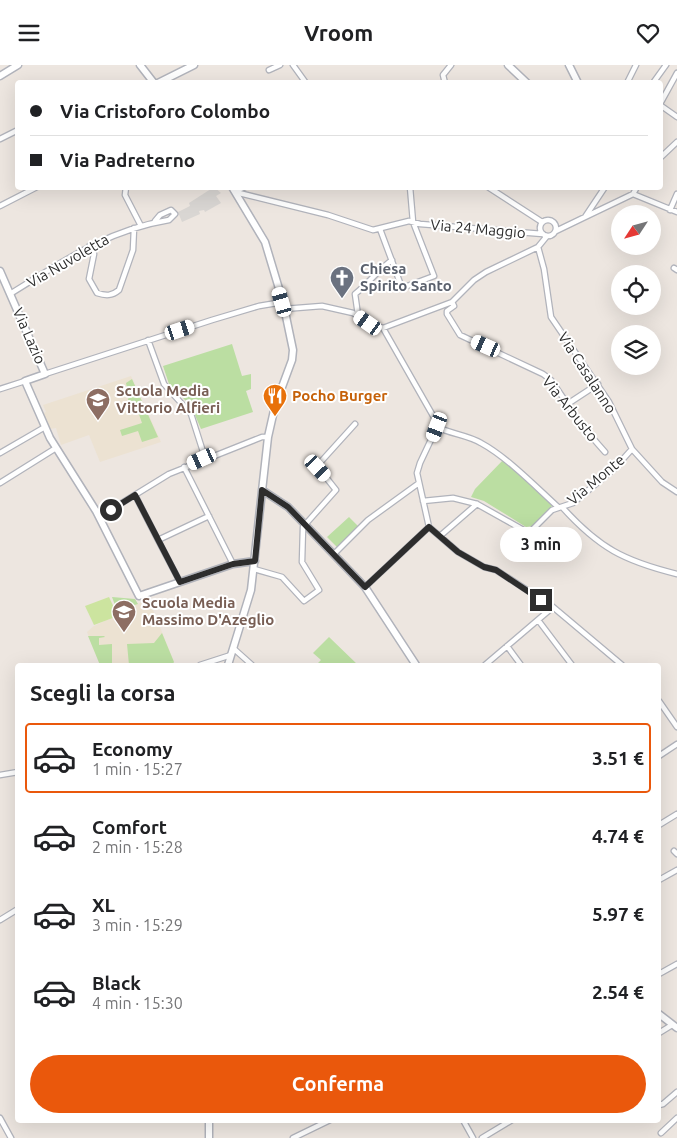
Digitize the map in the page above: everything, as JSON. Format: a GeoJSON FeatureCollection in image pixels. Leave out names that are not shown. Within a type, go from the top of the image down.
{"type":"FeatureCollection","features":[{"type":"Feature","properties":{"kind":"main road"},"geometry":{"type":"LineString","coordinates":[[0,76],[18,65]]}},
{"type":"Feature","properties":{"kind":"main road"},"geometry":{"type":"LineString","coordinates":[[140,65],[152,80]]}},
{"type":"Feature","properties":{"kind":"main road"},"geometry":{"type":"LineString","coordinates":[[164,80],[194,65]]}},
{"type":"Feature","properties":{"kind":"main road"},"geometry":{"type":"LineString","coordinates":[[508,65],[524,80]]}},
{"type":"Feature","properties":{"kind":"main road"},"geometry":{"type":"LineString","coordinates":[[570,65],[577,80]]}},
{"type":"Feature","properties":{"kind":"main road"},"geometry":{"type":"LineString","coordinates":[[229,663],[249,598],[255,561],[268,437],[275,406],[292,360],[291,337],[265,242],[234,190]]}},
{"type":"Feature","properties":{"kind":"main road","name":"Via Lazio"},"geometry":{"type":"LineString","coordinates":[[0,271],[45,374]]}},
{"type":"Feature","properties":{"kind":"main road"},"geometry":{"type":"LineString","coordinates":[[45,374],[25,381],[56,448],[99,517],[139,596],[233,564],[255,561]]}},
{"type":"Feature","properties":{"kind":"main road"},"geometry":{"type":"LineString","coordinates":[[262,490],[288,507],[365,587],[415,663]]}},
{"type":"Feature","properties":{"kind":"main road"},"geometry":{"type":"LineString","coordinates":[[661,1016],[675,1026]]}},
{"type":"Feature","properties":{"kind":"main road"},"geometry":{"type":"LineString","coordinates":[[209,1123],[209,1138]]}},
{"type":"Feature","properties":{"kind":"street"},"geometry":{"type":"LineString","coordinates":[[269,70],[280,65]]}},
{"type":"Feature","properties":{"kind":"street"},"geometry":{"type":"LineString","coordinates":[[294,65],[304,80]]}},
{"type":"Feature","properties":{"kind":"street"},"geometry":{"type":"LineString","coordinates":[[444,80],[443,75],[450,65]]}},
{"type":"Feature","properties":{"kind":"street"},"geometry":{"type":"LineString","coordinates":[[628,80],[636,65]]}},
{"type":"Feature","properties":{"kind":"street"},"geometry":{"type":"LineString","coordinates":[[655,80],[666,65]]}},
{"type":"Feature","properties":{"kind":"street"},"geometry":{"type":"LineString","coordinates":[[663,99],[677,73]]}},
{"type":"Feature","properties":{"kind":"street"},"geometry":{"type":"LineString","coordinates":[[663,106],[677,117]]}},
{"type":"Feature","properties":{"kind":"street"},"geometry":{"type":"LineString","coordinates":[[0,139],[15,132]]}},
{"type":"Feature","properties":{"kind":"street"},"geometry":{"type":"LineString","coordinates":[[663,155],[677,142]]}},
{"type":"Feature","properties":{"kind":"street"},"geometry":{"type":"LineString","coordinates":[[0,206],[31,190]]}},
{"type":"Feature","properties":{"kind":"street"},"geometry":{"type":"LineString","coordinates":[[126,190],[125,195],[141,226]]}},
{"type":"Feature","properties":{"kind":"street"},"geometry":{"type":"LineString","coordinates":[[234,190],[373,229],[380,229],[402,288],[434,275],[413,222],[410,190]]}},
{"type":"Feature","properties":{"kind":"street"},"geometry":{"type":"LineString","coordinates":[[493,190],[542,222],[553,221],[556,231]]}},
{"type":"Feature","properties":{"kind":"street"},"geometry":{"type":"LineString","coordinates":[[585,217],[603,190]]}},
{"type":"Feature","properties":{"kind":"street"},"geometry":{"type":"LineString","coordinates":[[545,235],[552,235],[556,231],[633,194],[635,190]]}},
{"type":"Feature","properties":{"kind":"street"},"geometry":{"type":"LineString","coordinates":[[633,194],[677,212]]}},
{"type":"Feature","properties":{"kind":"street"},"geometry":{"type":"LineString","coordinates":[[670,210],[677,194]]}},
{"type":"Feature","properties":{"kind":"street","name":"Via Nuvoletta"},"geometry":{"type":"LineString","coordinates":[[10,295],[90,245],[155,221]]}},
{"type":"Feature","properties":{"kind":"street","name":"Via 24 Maggio"},"geometry":{"type":"LineString","coordinates":[[380,229],[409,221],[545,235]]}},
{"type":"Feature","properties":{"kind":"street"},"geometry":{"type":"LineString","coordinates":[[542,222],[540,227],[545,235]]}},
{"type":"Feature","properties":{"kind":"street"},"geometry":{"type":"LineString","coordinates":[[90,245],[94,255],[89,270],[89,279],[97,293],[107,296],[115,294],[120,290],[134,250],[134,228]]}},
{"type":"Feature","properties":{"kind":"street"},"geometry":{"type":"LineString","coordinates":[[45,374],[259,306],[322,306],[353,313],[368,323],[383,328],[452,302],[474,280],[486,272],[538,247],[545,235]]}},
{"type":"Feature","properties":{"kind":"street","name":"Via Casalanno"},"geometry":{"type":"LineString","coordinates":[[538,247],[544,269],[551,317],[598,384],[632,449],[662,483],[677,492]]}},
{"type":"Feature","properties":{"kind":"street"},"geometry":{"type":"LineString","coordinates":[[358,316],[355,308],[355,294],[370,282],[378,270],[392,260]]}},
{"type":"Feature","properties":{"kind":"street","name":"Via Arbusto"},"geometry":{"type":"LineString","coordinates":[[452,302],[454,306],[447,311],[447,314],[460,335],[543,374],[551,380],[566,405],[605,452]]}},
{"type":"Feature","properties":{"kind":"street"},"geometry":{"type":"LineString","coordinates":[[383,328],[436,421],[437,427],[417,473],[429,527],[458,552],[484,567],[496,570],[553,607],[620,663]]}},
{"type":"Feature","properties":{"kind":"street"},"geometry":{"type":"LineString","coordinates":[[148,340],[164,384],[190,414],[206,458]]}},
{"type":"Feature","properties":{"kind":"street"},"geometry":{"type":"LineString","coordinates":[[0,389],[25,381]]}},
{"type":"Feature","properties":{"kind":"street"},"geometry":{"type":"LineString","coordinates":[[566,405],[598,384]]}},
{"type":"Feature","properties":{"kind":"street"},"geometry":{"type":"LineString","coordinates":[[254,569],[282,577],[304,601],[319,590],[302,562],[304,523],[336,490],[318,466],[355,424]]}},
{"type":"Feature","properties":{"kind":"street"},"geometry":{"type":"LineString","coordinates":[[0,453],[45,427]]}},
{"type":"Feature","properties":{"kind":"street"},"geometry":{"type":"LineString","coordinates":[[437,427],[452,434],[474,440],[489,448],[607,549],[645,566],[677,574]]}},
{"type":"Feature","properties":{"kind":"street"},"geometry":{"type":"LineString","coordinates":[[99,517],[184,467],[262,437],[268,437]]}},
{"type":"Feature","properties":{"kind":"street"},"geometry":{"type":"LineString","coordinates":[[0,483],[56,448]]}},
{"type":"Feature","properties":{"kind":"street","name":"Via Monte"},"geometry":{"type":"LineString","coordinates":[[477,504],[527,531],[535,528],[560,507],[574,503],[615,468],[632,449]]}},
{"type":"Feature","properties":{"kind":"street"},"geometry":{"type":"LineString","coordinates":[[184,467],[233,564]]}},
{"type":"Feature","properties":{"kind":"street"},"geometry":{"type":"LineString","coordinates":[[334,554],[368,519],[419,483]]}},
{"type":"Feature","properties":{"kind":"street"},"geometry":{"type":"LineString","coordinates":[[135,495],[180,582]]}},
{"type":"Feature","properties":{"kind":"street"},"geometry":{"type":"LineString","coordinates":[[423,501],[453,498],[477,504]]}},
{"type":"Feature","properties":{"kind":"street"},"geometry":{"type":"LineString","coordinates":[[440,536],[477,504]]}},
{"type":"Feature","properties":{"kind":"street"},"geometry":{"type":"LineString","coordinates":[[158,540],[208,516]]}},
{"type":"Feature","properties":{"kind":"street"},"geometry":{"type":"LineString","coordinates":[[365,587],[429,527]]}},
{"type":"Feature","properties":{"kind":"street"},"geometry":{"type":"LineString","coordinates":[[487,663],[553,607]]}},
{"type":"Feature","properties":{"kind":"street"},"geometry":{"type":"LineString","coordinates":[[538,620],[570,663]]}},
{"type":"Feature","properties":{"kind":"street"},"geometry":{"type":"LineString","coordinates":[[507,647],[519,663]]}},
{"type":"Feature","properties":{"kind":"street"},"geometry":{"type":"LineString","coordinates":[[233,648],[250,663]]}},
{"type":"Feature","properties":{"kind":"street"},"geometry":{"type":"LineString","coordinates":[[206,663],[231,655]]}},
{"type":"Feature","properties":{"kind":"street"},"geometry":{"type":"LineString","coordinates":[[661,704],[677,727]]}},
{"type":"Feature","properties":{"kind":"street"},"geometry":{"type":"LineString","coordinates":[[661,755],[677,744]]}},
{"type":"Feature","properties":{"kind":"street"},"geometry":{"type":"LineString","coordinates":[[0,775],[15,772]]}},
{"type":"Feature","properties":{"kind":"street"},"geometry":{"type":"LineString","coordinates":[[661,824],[677,814]]}},
{"type":"Feature","properties":{"kind":"street"},"geometry":{"type":"LineString","coordinates":[[661,878],[677,870]]}},
{"type":"Feature","properties":{"kind":"street"},"geometry":{"type":"LineString","coordinates":[[0,920],[15,911]]}},
{"type":"Feature","properties":{"kind":"street"},"geometry":{"type":"LineString","coordinates":[[661,973],[677,964]]}},
{"type":"Feature","properties":{"kind":"street"},"geometry":{"type":"LineString","coordinates":[[661,1032],[675,1026]]}},
{"type":"Feature","properties":{"kind":"street"},"geometry":{"type":"LineString","coordinates":[[661,1104],[677,1092]]}},
{"type":"Feature","properties":{"kind":"street"},"geometry":{"type":"LineString","coordinates":[[0,1118],[2,1128],[11,1138]]}},
{"type":"Feature","properties":{"kind":"street"},"geometry":{"type":"LineString","coordinates":[[661,1133],[677,1118]]}},
{"type":"Feature","properties":{"kind":"street"},"geometry":{"type":"LineString","coordinates":[[293,1138],[324,1123]]}},
{"type":"Feature","properties":{"kind":"street"},"geometry":{"type":"LineString","coordinates":[[465,1123],[474,1138]]}},
{"type":"Feature","properties":{"kind":"street"},"geometry":{"type":"LineString","coordinates":[[482,1138],[507,1123]]}},
{"type":"Feature","properties":{"kind":"shaded area"},"geometry":{"type":"Polygon","coordinates":[[[209,190],[218,190],[221,193],[216,196],[221,203],[205,212],[204,210],[199,211],[200,214],[182,222],[178,212],[190,206],[189,203],[209,190]]]}},
{"type":"Feature","properties":{"kind":"shaded area","name":"Scuola Media Vittorio Alfieri"},"geometry":{"type":"Polygon","coordinates":[[[131,376],[161,442],[100,462],[89,435],[61,445],[56,428],[50,429],[42,414],[46,412],[43,405],[131,376]]]}},
{"type":"Feature","properties":{"kind":"shaded area","name":"Scuola Media Massimo D'Azeglio"},"geometry":{"type":"Polygon","coordinates":[[[149,600],[173,663],[99,663],[87,632],[94,626],[107,620],[132,612],[131,606],[149,600]]]}},
{"type":"Feature","properties":{"kind":"green space"},"geometry":{"type":"Polygon","coordinates":[[[232,344],[242,376],[251,374],[251,389],[246,391],[253,412],[201,429],[191,406],[169,384],[163,366],[232,344]]]}},
{"type":"Feature","properties":{"kind":"green space"},"geometry":{"type":"Polygon","coordinates":[[[132,379],[158,437],[142,442],[138,431],[122,436],[120,430],[142,423],[135,403],[126,405],[129,397],[126,383],[132,379]]]}},
{"type":"Feature","properties":{"kind":"green space"},"geometry":{"type":"Polygon","coordinates":[[[504,459],[553,505],[533,526],[526,527],[484,501],[471,497],[475,489],[504,459]]]}},
{"type":"Feature","properties":{"kind":"green space"},"geometry":{"type":"Polygon","coordinates":[[[349,517],[358,526],[337,547],[327,537],[349,517]]]}},
{"type":"Feature","properties":{"kind":"green space"},"geometry":{"type":"Polygon","coordinates":[[[109,597],[118,616],[94,625],[85,606],[109,597]]]}},
{"type":"Feature","properties":{"kind":"green space"},"geometry":{"type":"Polygon","coordinates":[[[112,597],[135,599],[138,604],[131,606],[132,612],[119,616],[112,597]]]}},
{"type":"Feature","properties":{"kind":"green space"},"geometry":{"type":"Polygon","coordinates":[[[162,633],[173,663],[129,663],[127,644],[154,643],[162,633]]]}},
{"type":"Feature","properties":{"kind":"green space"},"geometry":{"type":"Polygon","coordinates":[[[88,636],[104,636],[99,638],[99,645],[112,644],[112,663],[99,663],[88,636]]]}},
{"type":"Feature","properties":{"kind":"green space"},"geometry":{"type":"Polygon","coordinates":[[[329,637],[356,663],[318,663],[321,660],[313,653],[329,637]]]}},
{"type":"Feature","properties":{"kind":"place","name":"Chiesa Spirito Santo"},"geometry":{"type":"Point","coordinates":[342,299]}},
{"type":"Feature","properties":{"kind":"place","name":"Pocho Burger"},"geometry":{"type":"Point","coordinates":[275,417]}},
{"type":"Feature","properties":{"kind":"place","name":"Scuola Media Vittorio Alfieri"},"geometry":{"type":"Point","coordinates":[98,421]}},
{"type":"Feature","properties":{"kind":"place","name":"Scuola Media Massimo D'Azeglio"},"geometry":{"type":"Point","coordinates":[124,633]}},
{"type":"Feature","properties":{"kind":"route"},"geometry":{"type":"LineString","coordinates":[[111,510],[135,495],[180,582],[233,564],[249,560],[255,561],[262,490],[288,507],[365,587],[429,527],[458,552],[484,567],[496,570],[541,600]]}}]}
